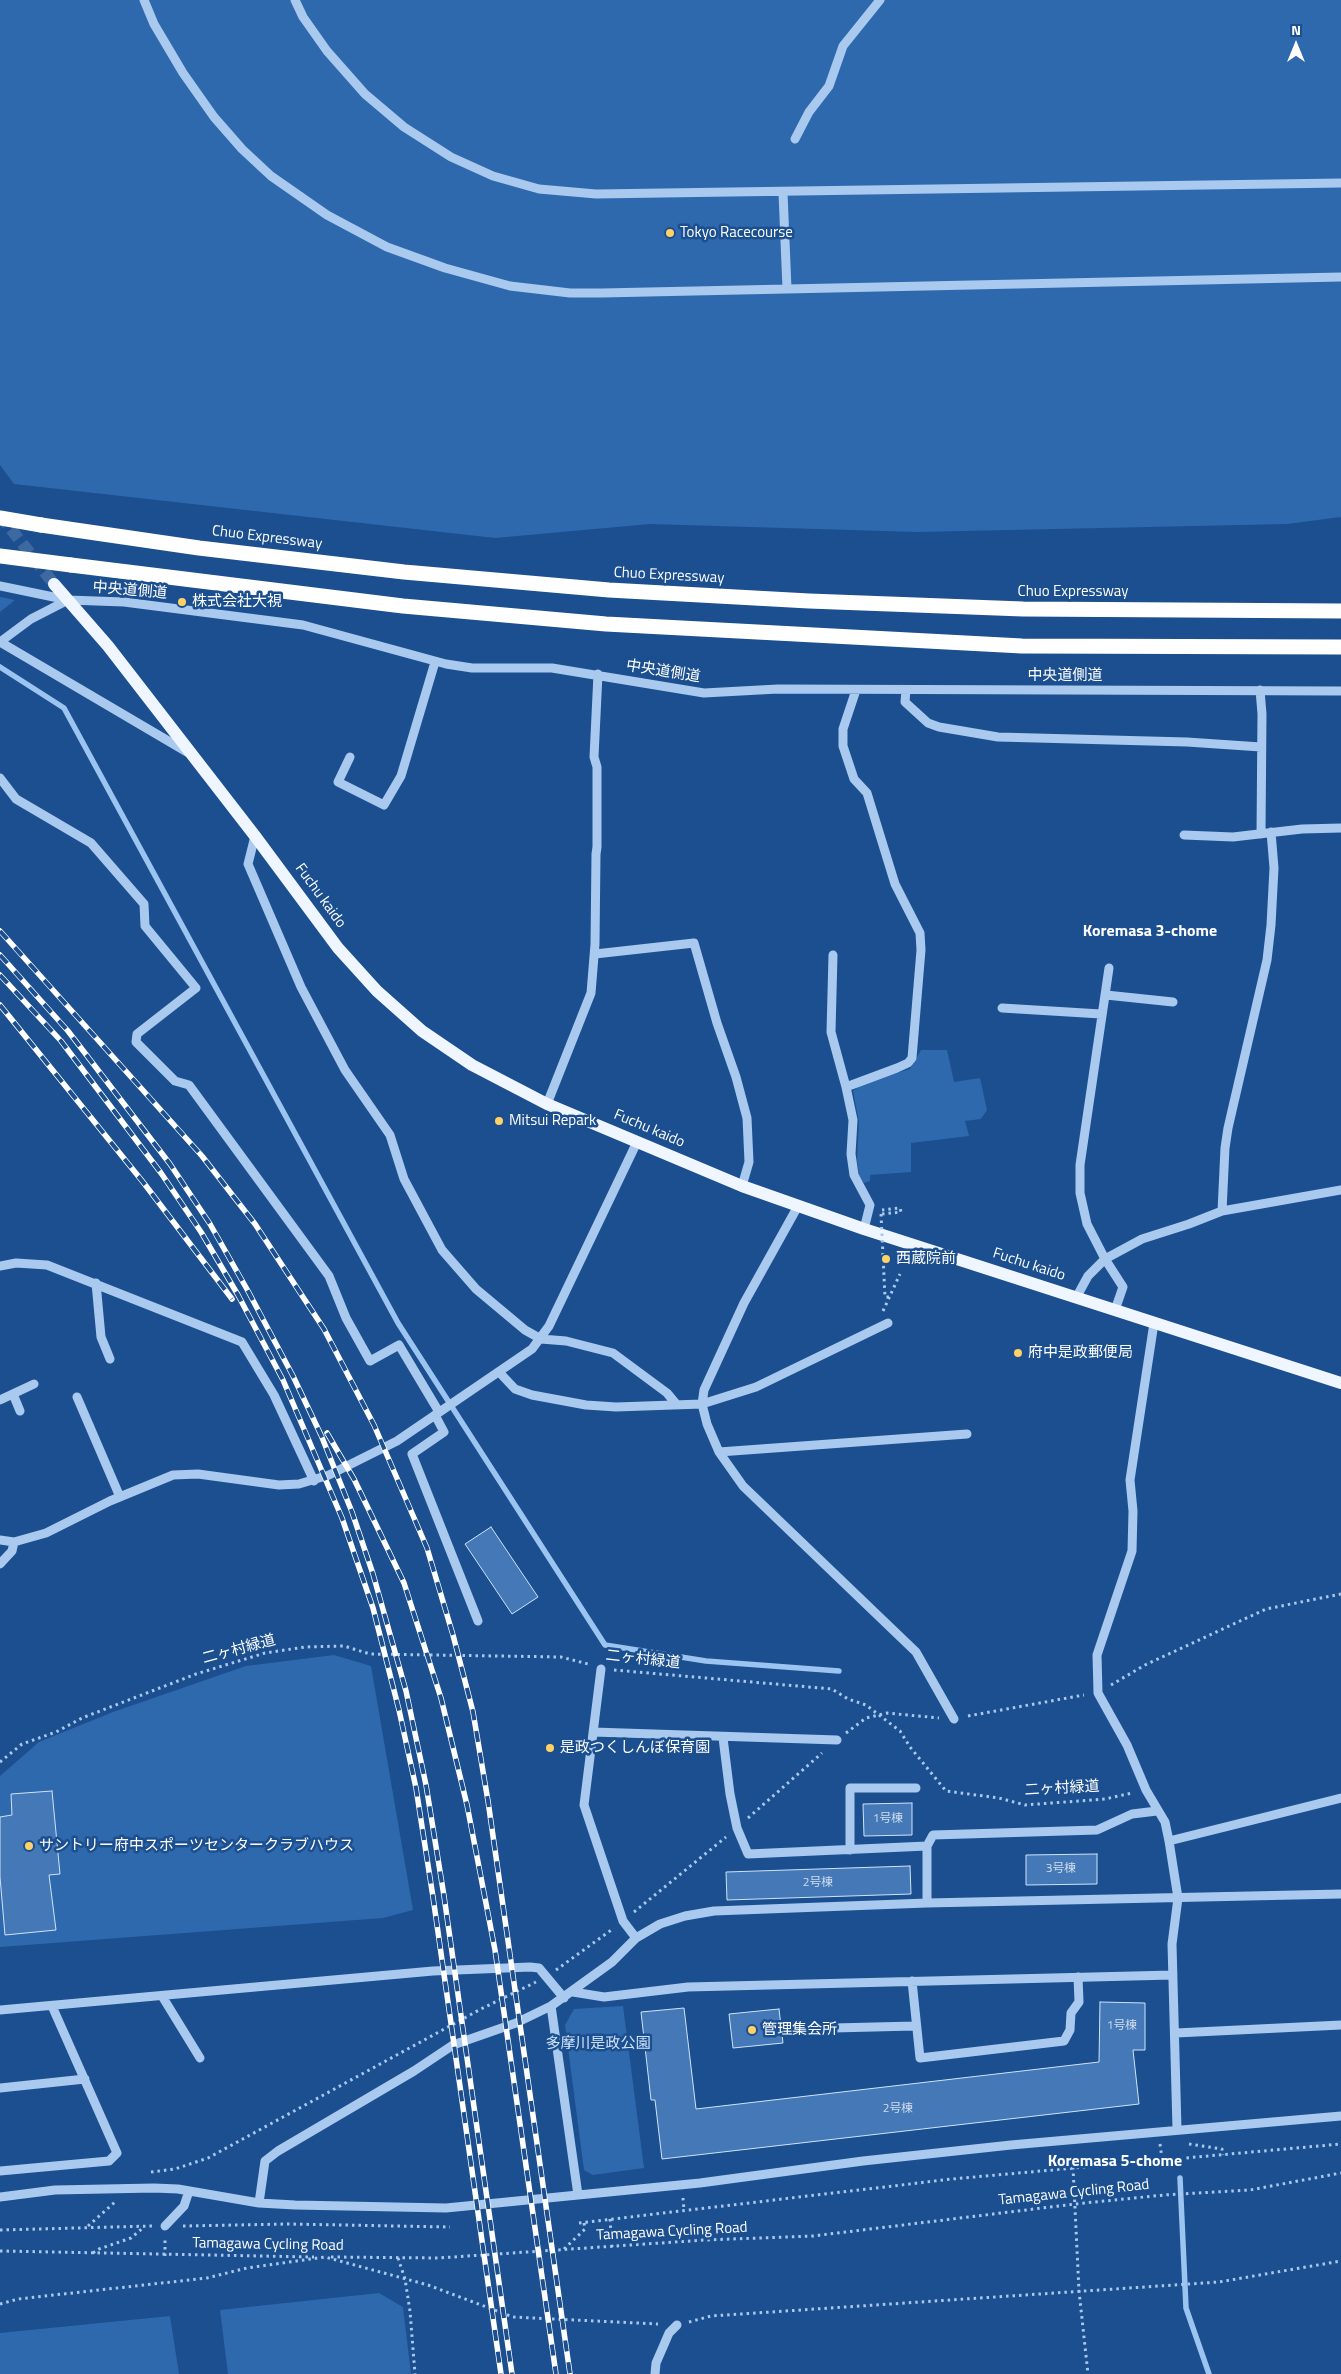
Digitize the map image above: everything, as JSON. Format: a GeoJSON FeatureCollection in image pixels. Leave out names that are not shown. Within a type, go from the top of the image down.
{"type":"FeatureCollection","features":[{"type":"Feature","properties":{"kind":"highway","name":"Chuo Expressway"},"geometry":{"type":"LineString","coordinates":[[0,518],[199,548],[404,572],[609,590],[809,602],[1023,610],[1341,611]]}},
{"type":"Feature","properties":{"kind":"highway"},"geometry":{"type":"LineString","coordinates":[[0,556],[403,606],[606,624],[1022,646],[1341,646]]}},
{"type":"Feature","properties":{"kind":"main road","name":"Fuchu kaido"},"geometry":{"type":"LineString","coordinates":[[54,584],[108,646],[194,756],[338,948],[377,991],[422,1031],[472,1065],[547,1104],[742,1186],[864,1229],[1341,1383]]}},
{"type":"Feature","properties":{"kind":"street"},"geometry":{"type":"LineString","coordinates":[[144,0],[154,24],[183,73],[214,117],[242,149],[271,176],[327,215],[387,247],[445,268],[510,286],[602,294],[1341,277]]}},
{"type":"Feature","properties":{"kind":"street"},"geometry":{"type":"LineString","coordinates":[[296,0],[303,17],[327,51],[366,94],[404,127],[451,157],[493,176],[539,189],[596,194],[783,193],[1341,183]]}},
{"type":"Feature","properties":{"kind":"street"},"geometry":{"type":"LineString","coordinates":[[795,139],[809,112],[829,86],[843,46],[880,0]]}},
{"type":"Feature","properties":{"kind":"street"},"geometry":{"type":"LineString","coordinates":[[783,193],[788,289]]}},
{"type":"Feature","properties":{"kind":"street"},"geometry":{"type":"LineString","coordinates":[[0,586],[68,600]]}},
{"type":"Feature","properties":{"kind":"street","name":"中央道側道"},"geometry":{"type":"LineString","coordinates":[[0,642],[30,619],[68,600],[124,602],[303,625],[435,662],[472,668],[552,668],[598,674],[704,693],[778,689],[1341,690]]}},
{"type":"Feature","properties":{"kind":"street"},"geometry":{"type":"LineString","coordinates":[[0,642],[194,756]]}},
{"type":"Feature","properties":{"kind":"street"},"geometry":{"type":"LineString","coordinates":[[350,757],[338,782],[384,805],[401,776],[435,662]]}},
{"type":"Feature","properties":{"kind":"street"},"geometry":{"type":"LineString","coordinates":[[547,1104],[591,993],[595,954],[598,837],[597,767],[594,757],[598,674]]}},
{"type":"Feature","properties":{"kind":"street"},"geometry":{"type":"LineString","coordinates":[[846,1087],[898,1068],[908,1063],[912,1058],[921,950],[920,933],[895,884],[867,793],[854,779],[843,746],[843,729],[856,690]]}},
{"type":"Feature","properties":{"kind":"street"},"geometry":{"type":"LineString","coordinates":[[906,690],[905,702],[928,723],[939,727],[988,735],[1044,740],[1187,742],[1261,747]]}},
{"type":"Feature","properties":{"kind":"street"},"geometry":{"type":"LineString","coordinates":[[1260,690],[1262,714],[1261,834]]}},
{"type":"Feature","properties":{"kind":"street"},"geometry":{"type":"LineString","coordinates":[[0,778],[16,799],[91,844],[144,904],[145,926],[196,988],[137,1034],[136,1042],[175,1081],[189,1085],[329,1276],[346,1318],[370,1361],[399,1346],[439,1412],[444,1432],[412,1454],[478,1621]]}},
{"type":"Feature","properties":{"kind":"street"},"geometry":{"type":"LineString","coordinates":[[1184,835],[1233,837],[1271,832],[1341,828]]}},
{"type":"Feature","properties":{"kind":"street"},"geometry":{"type":"LineString","coordinates":[[1222,1211],[1225,1148],[1228,1128],[1267,960],[1274,868],[1271,832]]}},
{"type":"Feature","properties":{"kind":"street"},"geometry":{"type":"LineString","coordinates":[[255,836],[248,864],[301,987],[345,1070],[390,1135],[404,1179],[442,1250],[476,1289],[525,1330],[540,1339],[566,1341],[613,1353],[667,1393],[677,1405]]}},
{"type":"Feature","properties":{"kind":"street"},"geometry":{"type":"LineString","coordinates":[[595,954],[694,943],[717,1023],[748,1118],[749,1162],[742,1186]]}},
{"type":"Feature","properties":{"kind":"street"},"geometry":{"type":"LineString","coordinates":[[833,955],[831,1032],[853,1120],[851,1154],[854,1175],[870,1205],[864,1229]]}},
{"type":"Feature","properties":{"kind":"street"},"geometry":{"type":"LineString","coordinates":[[1109,968],[1080,1165],[1080,1193],[1087,1224],[1105,1259],[1123,1287],[1115,1310]]}},
{"type":"Feature","properties":{"kind":"street"},"geometry":{"type":"LineString","coordinates":[[1106,995],[1173,1002]]}},
{"type":"Feature","properties":{"kind":"street"},"geometry":{"type":"LineString","coordinates":[[1002,1008],[1101,1014]]}},
{"type":"Feature","properties":{"kind":"street"},"geometry":{"type":"LineString","coordinates":[[0,1540],[14,1542],[46,1533],[173,1474],[198,1474],[279,1485],[314,1481],[376,1453],[532,1349],[540,1339],[637,1142]]}},
{"type":"Feature","properties":{"kind":"street"},"geometry":{"type":"LineString","coordinates":[[1076,1298],[1088,1276],[1105,1259],[1142,1239],[1222,1211],[1341,1190]]}},
{"type":"Feature","properties":{"kind":"street"},"geometry":{"type":"LineString","coordinates":[[798,1206],[744,1303],[704,1390],[702,1404],[719,1452],[742,1486],[916,1652],[954,1719]]}},
{"type":"Feature","properties":{"kind":"street"},"geometry":{"type":"LineString","coordinates":[[0,1266],[16,1263],[47,1265],[242,1342],[274,1395],[314,1481]]}},
{"type":"Feature","properties":{"kind":"street"},"geometry":{"type":"LineString","coordinates":[[96,1283],[100,1338],[110,1359]]}},
{"type":"Feature","properties":{"kind":"street"},"geometry":{"type":"LineString","coordinates":[[499,1372],[515,1389],[563,1401],[616,1407],[702,1404],[756,1387],[888,1323]]}},
{"type":"Feature","properties":{"kind":"street"},"geometry":{"type":"LineString","coordinates":[[1154,1323],[1130,1480],[1133,1511],[1132,1551],[1096,1655],[1098,1693],[1127,1745],[1146,1790],[1165,1822],[1169,1841],[1178,1898],[1172,1944],[1176,2033],[1177,2129]]}},
{"type":"Feature","properties":{"kind":"street"},"geometry":{"type":"LineString","coordinates":[[0,1400],[34,1384]]}},
{"type":"Feature","properties":{"kind":"street"},"geometry":{"type":"LineString","coordinates":[[13,1394],[20,1411]]}},
{"type":"Feature","properties":{"kind":"street"},"geometry":{"type":"LineString","coordinates":[[77,1397],[120,1497]]}},
{"type":"Feature","properties":{"kind":"street"},"geometry":{"type":"LineString","coordinates":[[719,1452],[967,1434]]}},
{"type":"Feature","properties":{"kind":"street"},"geometry":{"type":"LineString","coordinates":[[0,1564],[12,1551],[14,1542]]}},
{"type":"Feature","properties":{"kind":"street"},"geometry":{"type":"LineString","coordinates":[[601,1668],[584,1805],[623,1922],[636,1938]]}},
{"type":"Feature","properties":{"kind":"street"},"geometry":{"type":"LineString","coordinates":[[593,1732],[723,1738],[837,1740]]}},
{"type":"Feature","properties":{"kind":"street"},"geometry":{"type":"LineString","coordinates":[[723,1738],[730,1794],[737,1828],[748,1854],[927,1846]]}},
{"type":"Feature","properties":{"kind":"street"},"geometry":{"type":"LineString","coordinates":[[850,1850],[850,1788],[916,1788]]}},
{"type":"Feature","properties":{"kind":"street"},"geometry":{"type":"LineString","coordinates":[[1169,1841],[1341,1798]]}},
{"type":"Feature","properties":{"kind":"street"},"geometry":{"type":"LineString","coordinates":[[928,1903],[927,1846],[933,1835],[1097,1830],[1132,1814],[1157,1811]]}},
{"type":"Feature","properties":{"kind":"street"},"geometry":{"type":"LineString","coordinates":[[259,2202],[265,2161],[278,2151],[453,2045],[516,2023],[551,2006],[573,1992],[612,1962],[636,1938],[660,1924],[685,1916],[714,1911],[928,1903],[1341,1894]]}},
{"type":"Feature","properties":{"kind":"street"},"geometry":{"type":"LineString","coordinates":[[0,2010],[433,1971],[530,1967],[539,1968],[548,1976],[564,1998]]}},
{"type":"Feature","properties":{"kind":"street"},"geometry":{"type":"LineString","coordinates":[[573,1992],[604,1997],[688,1987],[1173,1975]]}},
{"type":"Feature","properties":{"kind":"street"},"geometry":{"type":"LineString","coordinates":[[912,1981],[915,2026],[920,2058],[1064,2041],[1070,2030],[1072,2013],[1078,2002],[1078,1978]]}},
{"type":"Feature","properties":{"kind":"street"},"geometry":{"type":"LineString","coordinates":[[162,1996],[200,2058]]}},
{"type":"Feature","properties":{"kind":"street"},"geometry":{"type":"LineString","coordinates":[[0,2171],[109,2161],[117,2153],[52,2006]]}},
{"type":"Feature","properties":{"kind":"street"},"geometry":{"type":"LineString","coordinates":[[551,2006],[578,2195]]}},
{"type":"Feature","properties":{"kind":"street"},"geometry":{"type":"LineString","coordinates":[[1176,2033],[1341,2025]]}},
{"type":"Feature","properties":{"kind":"street"},"geometry":{"type":"LineString","coordinates":[[792,2029],[915,2026]]}},
{"type":"Feature","properties":{"kind":"street"},"geometry":{"type":"LineString","coordinates":[[0,2088],[85,2079]]}},
{"type":"Feature","properties":{"kind":"street"},"geometry":{"type":"LineString","coordinates":[[0,2197],[55,2190],[119,2188],[189,2191],[259,2202],[295,2205],[446,2208],[700,2183],[864,2161],[1177,2129],[1341,2116]]}},
{"type":"Feature","properties":{"kind":"street"},"geometry":{"type":"LineString","coordinates":[[165,2226],[184,2206],[189,2191]]}},
{"type":"Feature","properties":{"kind":"street"},"geometry":{"type":"LineString","coordinates":[[655,2374],[656,2363],[662,2347],[677,2324]]}},
{"type":"Feature","properties":{"kind":"path"},"geometry":{"type":"LineString","coordinates":[[879,1210],[900,1208],[901,1212],[881,1214],[885,1297],[891,1297],[900,1274]]}},
{"type":"Feature","properties":{"kind":"path"},"geometry":{"type":"LineString","coordinates":[[147,2173],[175,2169],[208,2158],[482,2008],[548,1976],[623,1922],[737,1828],[837,1740],[861,1722],[887,1713],[954,1719],[1098,1693],[1145,1665],[1266,1609],[1341,1594]]}},
{"type":"Feature","properties":{"kind":"path","name":"二ヶ村緑道"},"geometry":{"type":"LineString","coordinates":[[0,1762],[22,1744],[56,1732],[82,1718],[196,1674],[265,1652],[305,1647],[344,1646],[370,1654],[561,1657],[601,1668],[832,1689],[848,1699],[866,1705],[900,1731],[910,1747],[946,1790],[999,1798],[1026,1805],[1105,1799],[1146,1790]]}},
{"type":"Feature","properties":{"kind":"path"},"geometry":{"type":"LineString","coordinates":[[579,2223],[853,2189],[1072,2167],[1341,2144]]}},
{"type":"Feature","properties":{"kind":"path"},"geometry":{"type":"LineString","coordinates":[[1072,2167],[1079,2291],[1088,2374]]}},
{"type":"Feature","properties":{"kind":"path","name":"Tamagawa Cycling Road"},"geometry":{"type":"LineString","coordinates":[[0,2252],[438,2258],[705,2240],[813,2236],[1075,2204],[1164,2195],[1250,2190],[1341,2173]]}},
{"type":"Feature","properties":{"kind":"path"},"geometry":{"type":"LineString","coordinates":[[683,2197],[684,2210]]}},
{"type":"Feature","properties":{"kind":"path"},"geometry":{"type":"LineString","coordinates":[[88,2226],[118,2199]]}},
{"type":"Feature","properties":{"kind":"path"},"geometry":{"type":"LineString","coordinates":[[610,2219],[612,2247]]}},
{"type":"Feature","properties":{"kind":"path"},"geometry":{"type":"LineString","coordinates":[[564,2250],[585,2229],[584,2223]]}},
{"type":"Feature","properties":{"kind":"path"},"geometry":{"type":"LineString","coordinates":[[0,2230],[88,2226],[288,2224],[450,2227]]}},
{"type":"Feature","properties":{"kind":"path"},"geometry":{"type":"LineString","coordinates":[[92,2254],[99,2249],[131,2238],[144,2226]]}},
{"type":"Feature","properties":{"kind":"path"},"geometry":{"type":"LineString","coordinates":[[0,2304],[18,2299],[207,2278],[247,2268],[325,2257],[428,2286],[513,2317],[677,2324],[711,2316],[1208,2283],[1341,2261]]}},
{"type":"Feature","properties":{"kind":"path"},"geometry":{"type":"LineString","coordinates":[[398,2258],[405,2279],[410,2311],[415,2374]]}},
{"type":"Feature","properties":{"kind":"green space","name":"Tokyo Racecourse"},"geometry":{"type":"Polygon","coordinates":[[[0,0],[1341,0],[1341,517],[1287,524],[917,532],[650,524],[495,538],[14,484],[0,465],[0,0]]]}},
{"type":"Feature","properties":{"kind":"green space"},"geometry":{"type":"Polygon","coordinates":[[[0,597],[15,600],[0,612],[0,597]]]}},
{"type":"Feature","properties":{"kind":"green space"},"geometry":{"type":"Polygon","coordinates":[[[921,1050],[947,1050],[954,1082],[980,1078],[987,1110],[981,1119],[965,1121],[969,1136],[911,1143],[911,1172],[870,1175],[870,1181],[864,1183],[859,1176],[857,1160],[859,1122],[853,1091],[864,1083],[910,1069],[921,1050]]]}},
{"type":"Feature","properties":{"kind":"green space"},"geometry":{"type":"Polygon","coordinates":[[[334,1655],[371,1666],[413,1910],[383,1918],[0,1947],[0,1776],[39,1742],[113,1712],[246,1666],[334,1655]]]}},
{"type":"Feature","properties":{"kind":"green space","name":"多摩川是政公園"},"geometry":{"type":"Polygon","coordinates":[[[623,2006],[644,2168],[593,2175],[584,2170],[565,2025],[574,2009],[623,2006]]]}},
{"type":"Feature","properties":{"kind":"green space"},"geometry":{"type":"Polygon","coordinates":[[[379,2293],[403,2307],[411,2374],[228,2374],[220,2310],[379,2293]]]}},
{"type":"Feature","properties":{"kind":"green space"},"geometry":{"type":"Polygon","coordinates":[[[170,2316],[179,2374],[0,2374],[0,2333],[170,2316]]]}},
{"type":"Feature","properties":{"kind":"building"},"geometry":{"type":"Polygon","coordinates":[[[491,1527],[538,1597],[512,1614],[465,1544],[491,1527]]]}},
{"type":"Feature","properties":{"kind":"building","name":"サントリー府中スポーツセンタークラブハウス"},"geometry":{"type":"Polygon","coordinates":[[[52,1791],[60,1874],[49,1875],[56,1930],[5,1935],[0,1877],[0,1817],[12,1815],[11,1794],[52,1791]]]}},
{"type":"Feature","properties":{"kind":"building"},"geometry":{"type":"Polygon","coordinates":[[[912,1803],[912,1835],[864,1836],[863,1804],[912,1803]]]}},
{"type":"Feature","properties":{"kind":"building"},"geometry":{"type":"Polygon","coordinates":[[[1097,1854],[1097,1884],[1026,1885],[1026,1855],[1097,1854]]]}},
{"type":"Feature","properties":{"kind":"building"},"geometry":{"type":"Polygon","coordinates":[[[910,1866],[911,1894],[727,1900],[726,1872],[910,1866]]]}},
{"type":"Feature","properties":{"kind":"building"},"geometry":{"type":"Polygon","coordinates":[[[1100,2002],[1145,2003],[1145,2050],[1133,2050],[1139,2104],[662,2159],[655,2100],[651,2100],[641,2012],[684,2008],[696,2109],[1099,2062],[1100,2002]]]}},
{"type":"Feature","properties":{"kind":"building"},"geometry":{"type":"Polygon","coordinates":[[[779,2009],[783,2043],[733,2048],[729,2014],[779,2009]]]}},
{"type":"Feature","properties":{"kind":"waterway"},"geometry":{"type":"LineString","coordinates":[[0,667],[64,708],[398,1323],[605,1645],[706,1661],[839,1671]]}},
{"type":"Feature","properties":{"kind":"waterway"},"geometry":{"type":"LineString","coordinates":[[1180,2178],[1186,2308],[1209,2374]]}},
{"type":"Feature","properties":{"kind":"tunnel"},"geometry":{"type":"LineString","coordinates":[[0,515],[54,584]]}},
{"type":"Feature","properties":{"kind":"railway"},"geometry":{"type":"LineString","coordinates":[[0,931],[202,1156],[255,1224],[324,1329],[374,1425],[427,1548],[453,1635],[473,1712],[488,1801],[570,2374]]}},
{"type":"Feature","properties":{"kind":"railway"},"geometry":{"type":"LineString","coordinates":[[0,955],[68,1031],[170,1164],[210,1224],[293,1376],[321,1435],[352,1512],[373,1574],[406,1691],[426,1785],[444,1896],[512,2374]]}},
{"type":"Feature","properties":{"kind":"railway"},"geometry":{"type":"LineString","coordinates":[[0,975],[61,1041],[161,1173],[201,1232],[238,1295],[283,1380],[342,1518],[373,1608],[399,1710],[416,1788],[501,2374]]}},
{"type":"Feature","properties":{"kind":"railway"},"geometry":{"type":"LineString","coordinates":[[0,1005],[143,1182],[232,1299]]}},
{"type":"Feature","properties":{"kind":"railway"},"geometry":{"type":"LineString","coordinates":[[327,1433],[354,1479],[404,1583],[441,1698],[467,1805],[495,1950],[556,2374]]}},
{"type":"Feature","properties":{"kind":"place","name":"Tokyo Racecourse"},"geometry":{"type":"Point","coordinates":[670,233]}},
{"type":"Feature","properties":{"kind":"place","name":"株式会社大視"},"geometry":{"type":"Point","coordinates":[182,602]}},
{"type":"Feature","properties":{"kind":"place","name":"Mitsui Repark"},"geometry":{"type":"Point","coordinates":[499,1121]}},
{"type":"Feature","properties":{"kind":"place","name":"西蔵院前"},"geometry":{"type":"Point","coordinates":[886,1259]}},
{"type":"Feature","properties":{"kind":"place","name":"府中是政郵便局"},"geometry":{"type":"Point","coordinates":[1018,1353]}},
{"type":"Feature","properties":{"kind":"place","name":"是政つくしんぼ保育園"},"geometry":{"type":"Point","coordinates":[550,1748]}},
{"type":"Feature","properties":{"kind":"place","name":"サントリー府中スポーツセンタークラブハウス"},"geometry":{"type":"Point","coordinates":[29,1846]}},
{"type":"Feature","properties":{"kind":"place","name":"管理集会所"},"geometry":{"type":"Point","coordinates":[752,2030]}},
{"type":"Feature","properties":{"kind":"district","name":"Koremasa 3-chome"},"geometry":{"type":"Point","coordinates":[1150,932]}},
{"type":"Feature","properties":{"kind":"district","name":"Koremasa 5-chome"},"geometry":{"type":"Point","coordinates":[1115,2162]}}]}
